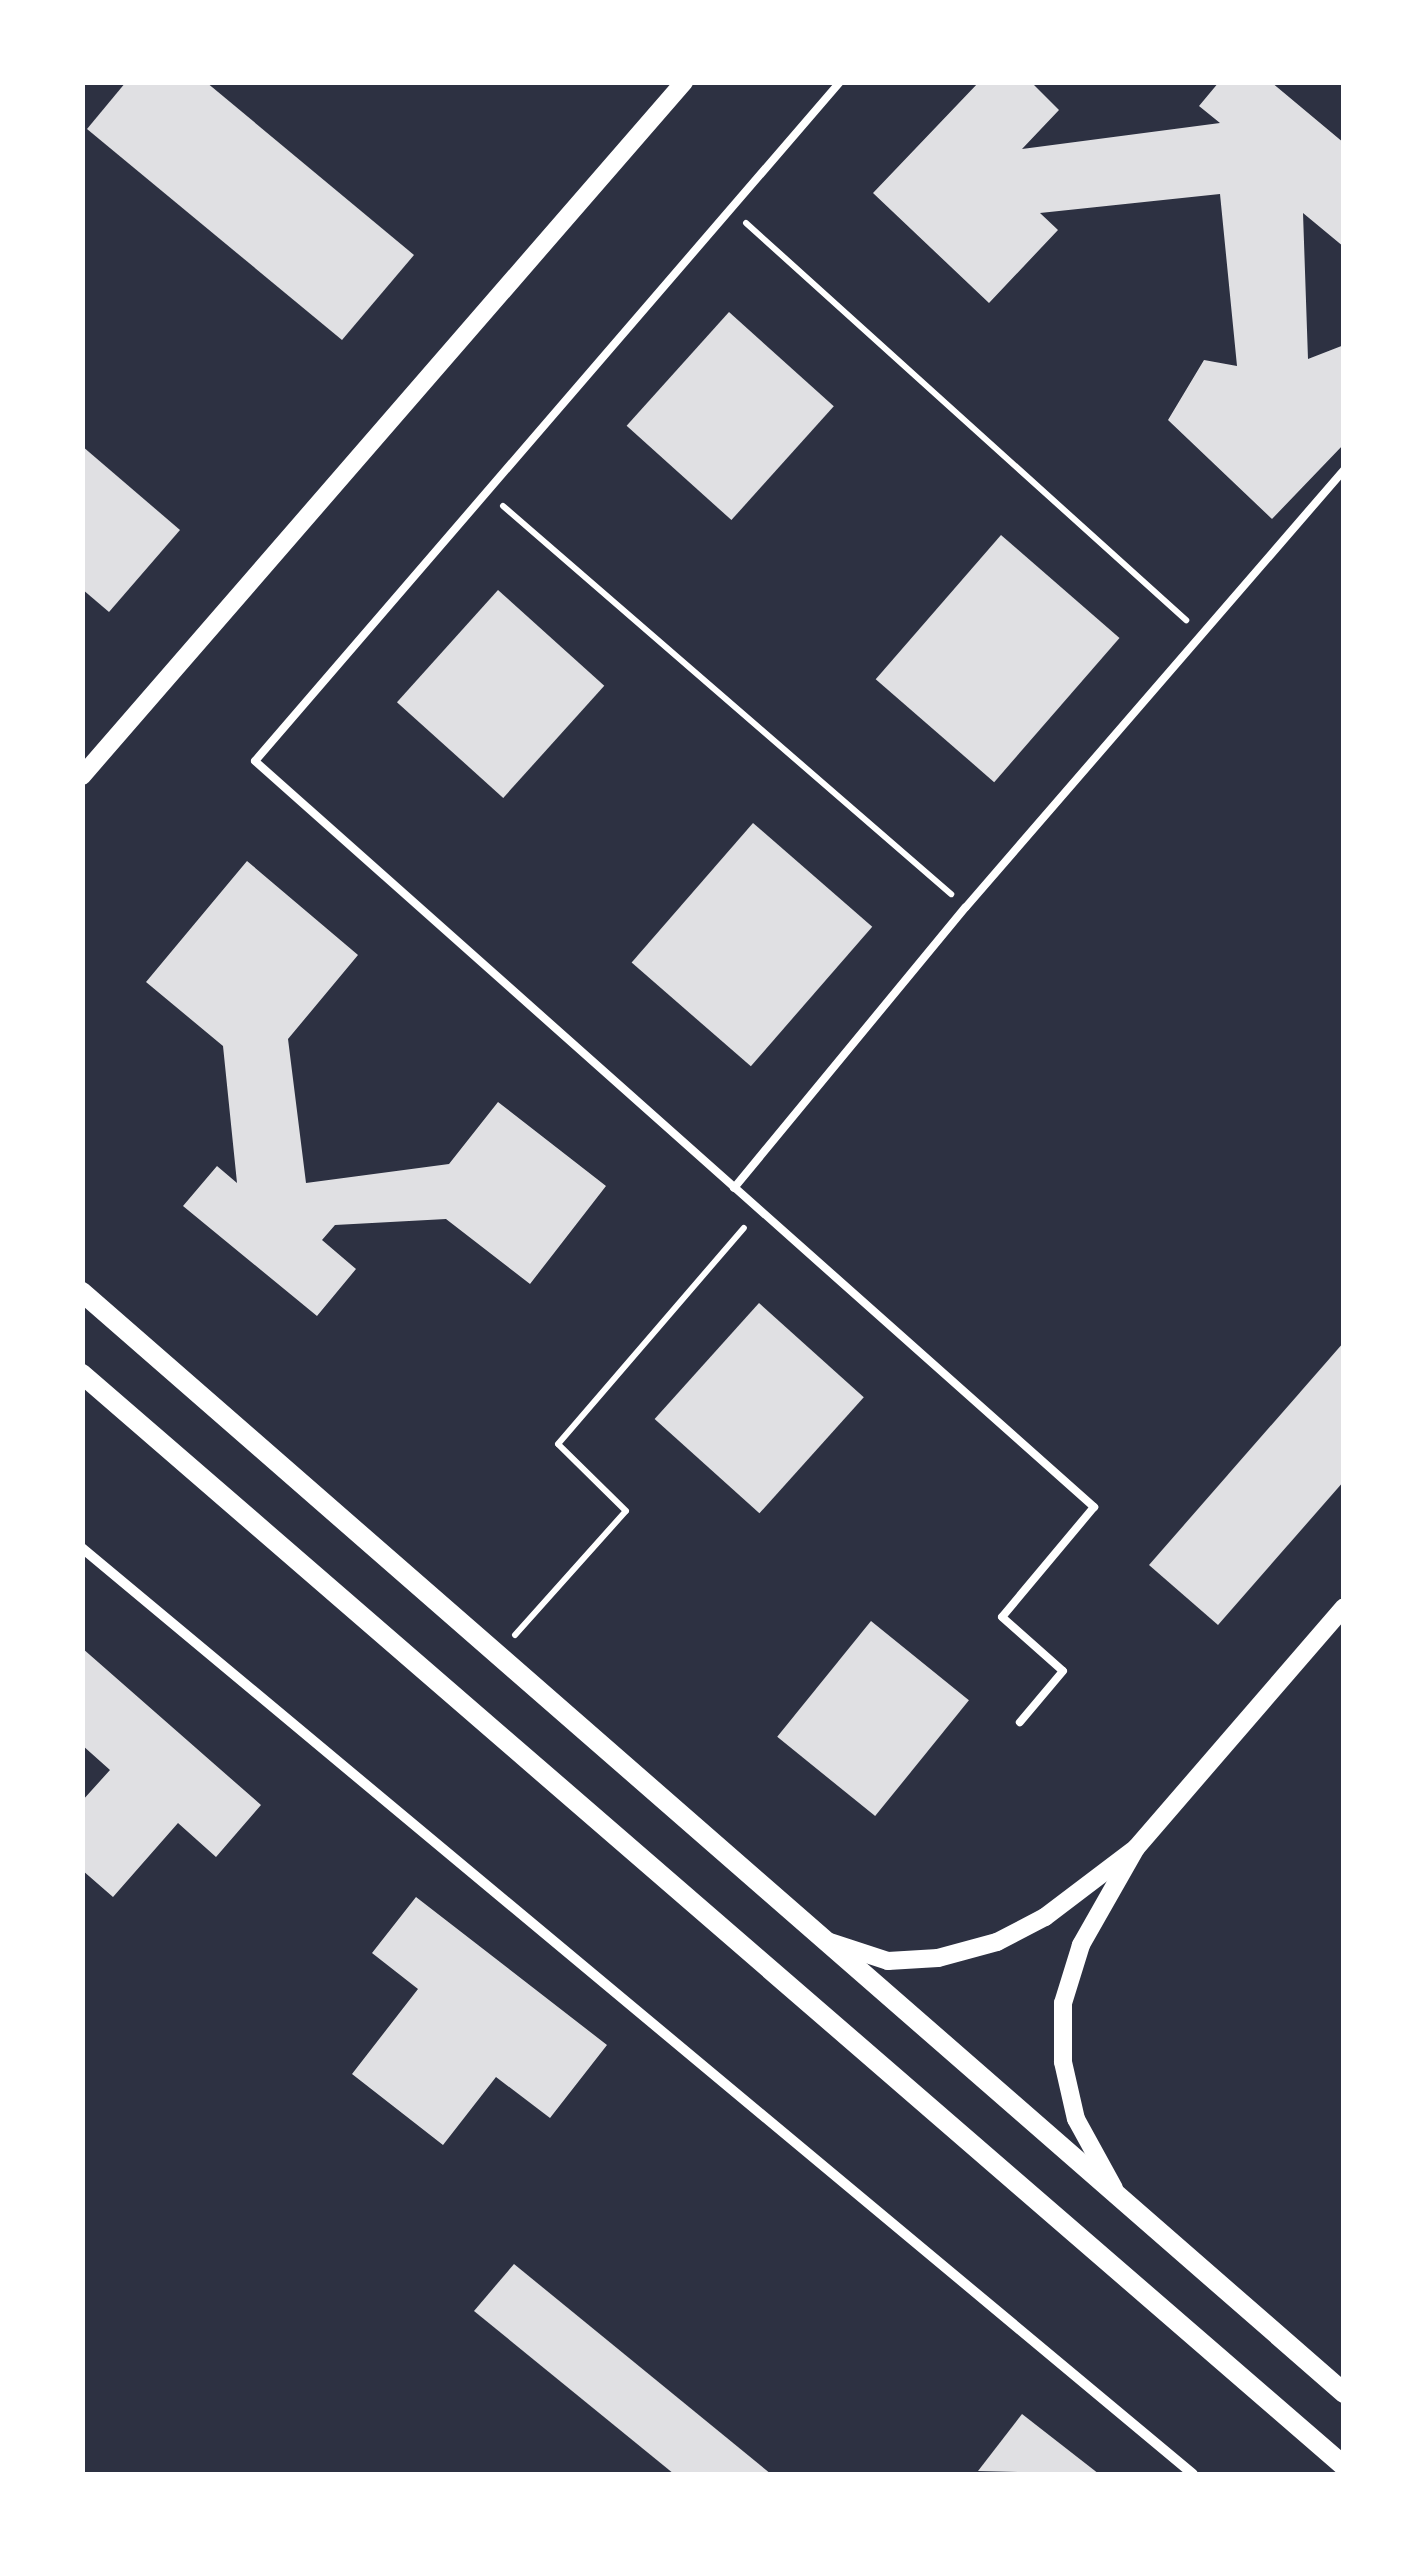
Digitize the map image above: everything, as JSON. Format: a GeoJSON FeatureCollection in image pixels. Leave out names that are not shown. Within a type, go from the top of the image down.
{"type":"FeatureCollection","features":[{"type":"Feature","properties":{"kind":"main road"},"geometry":{"type":"LineString","coordinates":[[82,1292],[1344,2393]]}},
{"type":"Feature","properties":{"kind":"main road"},"geometry":{"type":"LineString","coordinates":[[82,1374],[1344,2466]]}},
{"type":"Feature","properties":{"kind":"street"},"geometry":{"type":"LineString","coordinates":[[82,776],[684,82]]}},
{"type":"Feature","properties":{"kind":"street"},"geometry":{"type":"LineString","coordinates":[[82,1548],[1193,2474]]}},
{"type":"Feature","properties":{"kind":"street"},"geometry":{"type":"LineString","coordinates":[[1119,2197],[1076,2119],[1063,2062],[1063,2002],[1081,1945],[1136,1848],[1344,1608]]}},
{"type":"Feature","properties":{"kind":"street"},"geometry":{"type":"LineString","coordinates":[[826,1941],[888,1961],[938,1958],[997,1942],[1045,1917],[1136,1848]]}},
{"type":"Feature","properties":{"kind":"lane"},"geometry":{"type":"LineString","coordinates":[[840,82],[255,761],[1094,1507],[1002,1617],[1063,1671],[1020,1722]]}},
{"type":"Feature","properties":{"kind":"lane"},"geometry":{"type":"LineString","coordinates":[[734,1188],[966,907],[1344,470]]}},
{"type":"Feature","properties":{"kind":"path"},"geometry":{"type":"LineString","coordinates":[[730,208],[1202,634]]}},
{"type":"Feature","properties":{"kind":"path"},"geometry":{"type":"LineString","coordinates":[[487,492],[966,907]]}},
{"type":"Feature","properties":{"kind":"path"},"geometry":{"type":"LineString","coordinates":[[497,1654],[626,1511],[558,1444],[760,1210]]}},
{"type":"Feature","properties":{"kind":"building"},"geometry":{"type":"Polygon","coordinates":[[[126,82],[206,82],[414,255],[342,340],[87,129],[126,82]]]}},
{"type":"Feature","properties":{"kind":"building"},"geometry":{"type":"Polygon","coordinates":[[[979,82],[1031,82],[1059,110],[1022,149],[1220,123],[1199,106],[1219,82],[1271,82],[1344,143],[1344,247],[1303,213],[1308,359],[1344,345],[1344,444],[1272,519],[1168,420],[1204,360],[1237,366],[1220,194],[1040,213],[1058,230],[989,303],[873,193],[979,82]]]}},
{"type":"Feature","properties":{"kind":"building"},"geometry":{"type":"Polygon","coordinates":[[[729,312],[834,406],[731,520],[627,426],[729,312]]]}},
{"type":"Feature","properties":{"kind":"building"},"geometry":{"type":"Polygon","coordinates":[[[82,446],[180,530],[109,612],[82,589],[82,446]]]}},
{"type":"Feature","properties":{"kind":"building"},"geometry":{"type":"Polygon","coordinates":[[[1001,535],[1119,638],[994,782],[876,679],[1001,535]]]}},
{"type":"Feature","properties":{"kind":"building"},"geometry":{"type":"Polygon","coordinates":[[[498,590],[604,686],[503,798],[397,702],[498,590]]]}},
{"type":"Feature","properties":{"kind":"building"},"geometry":{"type":"Polygon","coordinates":[[[753,823],[872,927],[751,1066],[632,963],[753,823]]]}},
{"type":"Feature","properties":{"kind":"building"},"geometry":{"type":"Polygon","coordinates":[[[247,861],[358,955],[288,1039],[306,1183],[449,1164],[498,1102],[606,1186],[530,1284],[446,1219],[335,1225],[322,1240],[356,1269],[317,1316],[183,1206],[217,1166],[237,1183],[223,1046],[146,982],[247,861]]]}},
{"type":"Feature","properties":{"kind":"building"},"geometry":{"type":"Polygon","coordinates":[[[759,1303],[864,1397],[759,1513],[655,1419],[759,1303]]]}},
{"type":"Feature","properties":{"kind":"building"},"geometry":{"type":"Polygon","coordinates":[[[1344,1342],[1344,1481],[1218,1625],[1149,1565],[1344,1342]]]}},
{"type":"Feature","properties":{"kind":"building"},"geometry":{"type":"Polygon","coordinates":[[[871,1621],[969,1700],[875,1816],[777,1737],[871,1621]]]}},
{"type":"Feature","properties":{"kind":"building"},"geometry":{"type":"Polygon","coordinates":[[[82,1648],[261,1805],[216,1857],[178,1823],[113,1897],[82,1870],[82,1801],[110,1770],[82,1745],[82,1648]]]}},
{"type":"Feature","properties":{"kind":"building"},"geometry":{"type":"Polygon","coordinates":[[[416,1897],[607,2045],[550,2118],[496,2077],[443,2145],[352,2074],[418,1989],[372,1953],[416,1897]]]}},
{"type":"Feature","properties":{"kind":"building"},"geometry":{"type":"Polygon","coordinates":[[[514,2264],[771,2474],[674,2474],[474,2311],[514,2264]]]}},
{"type":"Feature","properties":{"kind":"building"},"geometry":{"type":"Polygon","coordinates":[[[1022,2414],[1099,2474],[978,2471],[1022,2414]]]}}]}
